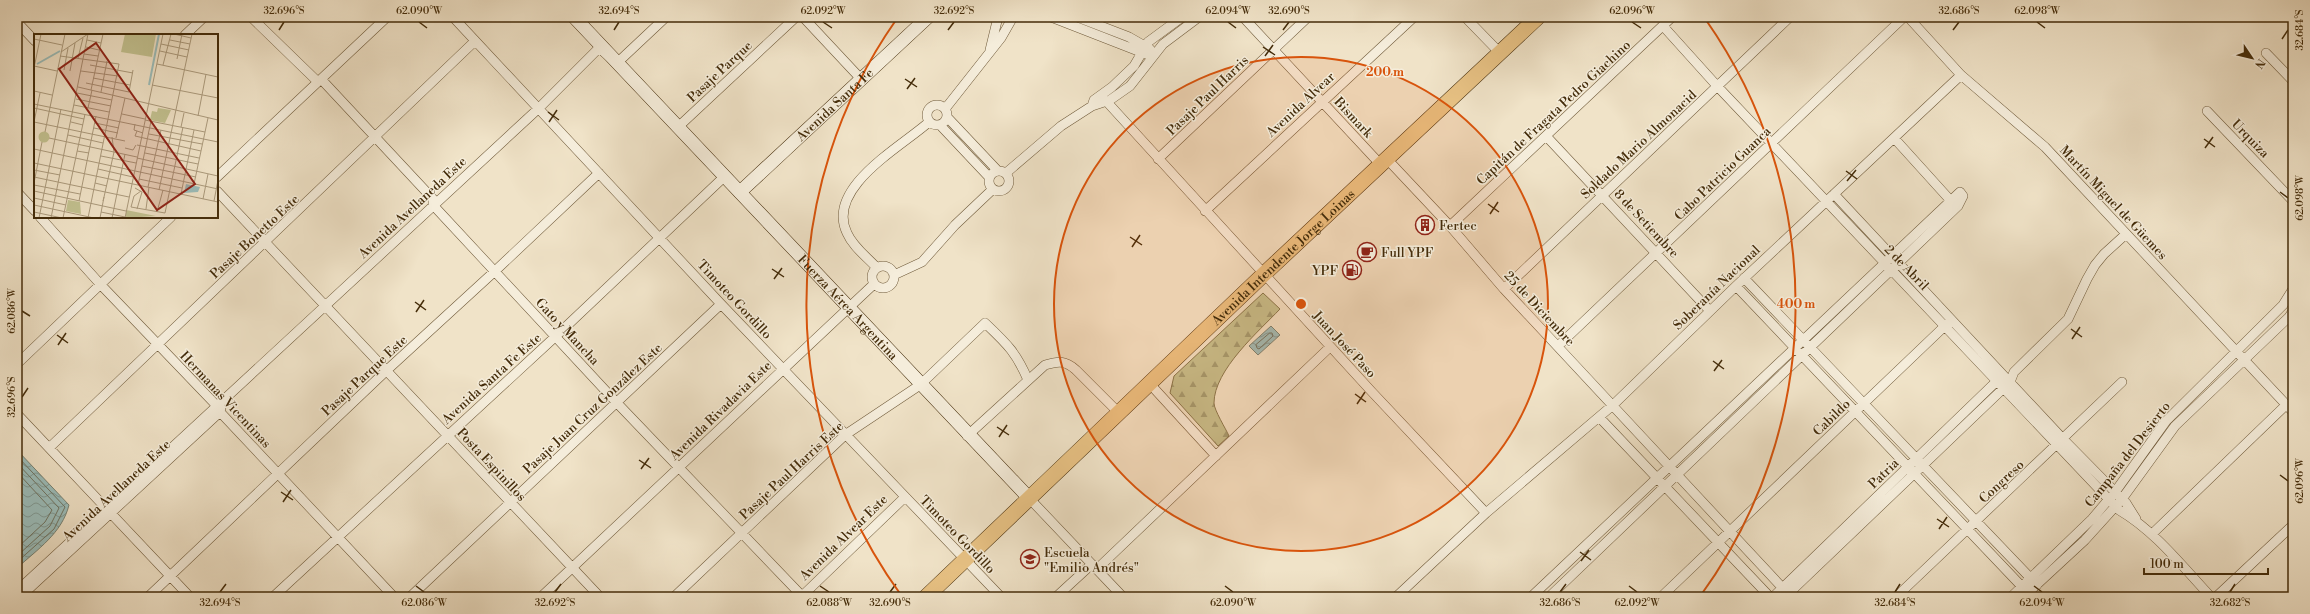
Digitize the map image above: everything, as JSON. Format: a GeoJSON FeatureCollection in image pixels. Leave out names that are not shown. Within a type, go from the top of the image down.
{"type":"FeatureCollection","features":[{"type":"Feature","properties":{"kind":"main road","name":"Avenida Intendente Jorge Loinas"},"geometry":{"type":"LineString","coordinates":[[926,597],[1264,274],[1538,17]]}},
{"type":"Feature","properties":{"kind":"street"},"geometry":{"type":"LineString","coordinates":[[186,34],[204,17]]}},
{"type":"Feature","properties":{"kind":"street","name":"Gato y Mancha"},"geometry":{"type":"LineString","coordinates":[[251,17],[319,80],[376,137],[433,199],[433,205],[495,272],[617,403],[742,532],[802,597]]}},
{"type":"Feature","properties":{"kind":"street"},"geometry":{"type":"LineString","coordinates":[[218,176],[387,17]]}},
{"type":"Feature","properties":{"kind":"street","name":"Timoteo Gordillo"},"geometry":{"type":"LineString","coordinates":[[453,17],[721,304],[1001,597]]}},
{"type":"Feature","properties":{"kind":"street","name":"Fuerza Aérea Argentina"},"geometry":{"type":"LineString","coordinates":[[574,17],[677,128],[725,176],[967,436],[1029,498],[1122,597]]}},
{"type":"Feature","properties":{"kind":"street"},"geometry":{"type":"LineString","coordinates":[[617,63],[666,17]]}},
{"type":"Feature","properties":{"kind":"street","name":"Pasaje Parque"},"geometry":{"type":"LineString","coordinates":[[677,128],[796,17]]}},
{"type":"Feature","properties":{"kind":"street"},"geometry":{"type":"LineString","coordinates":[[803,17],[861,79]]}},
{"type":"Feature","properties":{"kind":"street","name":"Avenida Santa Fe"},"geometry":{"type":"LineString","coordinates":[[740,192],[928,17]]}},
{"type":"Feature","properties":{"kind":"street"},"geometry":{"type":"LineString","coordinates":[[990,50],[998,17]]}},
{"type":"Feature","properties":{"kind":"street"},"geometry":{"type":"LineString","coordinates":[[940,125],[946,113],[990,50],[1001,38],[1013,17]]}},
{"type":"Feature","properties":{"kind":"street"},"geometry":{"type":"LineString","coordinates":[[1051,17],[1143,49],[1154,55]]}},
{"type":"Feature","properties":{"kind":"street"},"geometry":{"type":"LineString","coordinates":[[1077,17],[1129,38],[1143,49]]}},
{"type":"Feature","properties":{"kind":"street"},"geometry":{"type":"LineString","coordinates":[[1092,106],[1094,100],[1112,87],[1134,66],[1143,49],[1182,17]]}},
{"type":"Feature","properties":{"kind":"street"},"geometry":{"type":"LineString","coordinates":[[990,177],[1002,172],[1061,126],[1092,106],[1107,102],[1130,86],[1163,44],[1198,17]]}},
{"type":"Feature","properties":{"kind":"street","name":"Bismark"},"geometry":{"type":"LineString","coordinates":[[1243,17],[1322,101],[1450,226]]}},
{"type":"Feature","properties":{"kind":"street","name":"Pasaje Paul Harris"},"geometry":{"type":"LineString","coordinates":[[1158,159],[1308,17]]}},
{"type":"Feature","properties":{"kind":"street","name":"Avenida Alvear"},"geometry":{"type":"LineString","coordinates":[[1205,211],[1414,17]]}},
{"type":"Feature","properties":{"kind":"street"},"geometry":{"type":"LineString","coordinates":[[1465,17],[1500,53]]}},
{"type":"Feature","properties":{"kind":"street","name":"Capitán de Fragata Pedro Giachino"},"geometry":{"type":"LineString","coordinates":[[1450,226],[1547,137],[1672,17]]}},
{"type":"Feature","properties":{"kind":"street","name":"Soldado Mario Almonacid"},"geometry":{"type":"LineString","coordinates":[[1504,289],[1790,17]]}},
{"type":"Feature","properties":{"kind":"street","name":"Cabo Patricio Guanca"},"geometry":{"type":"LineString","coordinates":[[1558,346],[1658,253],[1904,17]]}},
{"type":"Feature","properties":{"kind":"street","name":"Martín Miguel de Güemes"},"geometry":{"type":"LineString","coordinates":[[1908,17],[1961,75],[2045,147],[2290,409]]}},
{"type":"Feature","properties":{"kind":"street"},"geometry":{"type":"LineString","coordinates":[[17,22],[34,40]]}},
{"type":"Feature","properties":{"kind":"street","name":"2 de Abril"},"geometry":{"type":"LineString","coordinates":[[1663,26],[1772,144],[1830,197],[2060,442],[2136,520],[2152,534],[2211,597]]}},
{"type":"Feature","properties":{"kind":"street","name":"Pasaje Bonetto Este"},"geometry":{"type":"LineString","coordinates":[[49,448],[266,243],[475,41]]}},
{"type":"Feature","properties":{"kind":"street","name":"Avenida Avellaneda Este"},"geometry":{"type":"LineString","coordinates":[[20,597],[108,511],[218,409],[224,399],[539,108],[599,48],[617,63]]}},
{"type":"Feature","properties":{"kind":"street"},"geometry":{"type":"LineString","coordinates":[[2266,52],[2293,81]]}},
{"type":"Feature","properties":{"kind":"street","name":"Soberanía Nacional"},"geometry":{"type":"LineString","coordinates":[[1396,597],[1486,513],[1613,405],[1710,310],[1961,75]]}},
{"type":"Feature","properties":{"kind":"street","name":"Juan José Paso"},"geometry":{"type":"LineString","coordinates":[[1107,102],[1330,347],[1486,513]]}},
{"type":"Feature","properties":{"kind":"street"},"geometry":{"type":"LineString","coordinates":[[937,104],[1009,179],[1006,189],[999,191],[993,189],[989,184],[990,177],[940,125],[934,125],[929,122],[927,112],[930,107],[937,104]]}},
{"type":"Feature","properties":{"kind":"street","name":"Urquiza"},"geometry":{"type":"LineString","coordinates":[[2207,111],[2293,201]]}},
{"type":"Feature","properties":{"kind":"street"},"geometry":{"type":"LineString","coordinates":[[877,268],[851,241],[846,233],[843,214],[846,198],[857,183],[929,122]]}},
{"type":"Feature","properties":{"kind":"street","name":"8 de Setiembre"},"geometry":{"type":"LineString","coordinates":[[1547,137],[1658,253],[1710,310]]}},
{"type":"Feature","properties":{"kind":"street"},"geometry":{"type":"LineString","coordinates":[[1894,138],[1951,201],[1953,210]]}},
{"type":"Feature","properties":{"kind":"street","name":"Pasaje Parque Este"},"geometry":{"type":"LineString","coordinates":[[148,597],[387,370],[495,272],[599,173]]}},
{"type":"Feature","properties":{"kind":"street","name":"Avenida Santa Fe Este"},"geometry":{"type":"LineString","coordinates":[[273,597],[556,336],[725,176]]}},
{"type":"Feature","properties":{"kind":"street"},"geometry":{"type":"LineString","coordinates":[[894,275],[922,262],[955,225],[993,189]]}},
{"type":"Feature","properties":{"kind":"street"},"geometry":{"type":"LineString","coordinates":[[17,192],[34,211]]}},
{"type":"Feature","properties":{"kind":"street","name":"Posta Espinillos"},"geometry":{"type":"LineString","coordinates":[[218,192],[600,597]]}},
{"type":"Feature","properties":{"kind":"street"},"geometry":{"type":"LineString","coordinates":[[1549,597],[1666,487],[1676,474],[1807,344],[1892,263],[1953,210],[1963,196],[1960,192],[1892,263]]}},
{"type":"Feature","properties":{"kind":"street","name":"Hermanas Vicentinas"},"geometry":{"type":"LineString","coordinates":[[41,218],[157,345],[394,597]]}},
{"type":"Feature","properties":{"kind":"street"},"geometry":{"type":"LineString","coordinates":[[17,364],[102,285],[169,218]]}},
{"type":"Feature","properties":{"kind":"street","name":"25 de Diciembre"},"geometry":{"type":"LineString","coordinates":[[1450,226],[1504,289],[1613,405],[1786,594]]}},
{"type":"Feature","properties":{"kind":"street","name":"Patria"},"geometry":{"type":"LineString","coordinates":[[1772,597],[1786,594],[1919,462],[2014,372],[2068,318],[2095,265],[2104,254],[2126,234]]}},
{"type":"Feature","properties":{"kind":"street"},"geometry":{"type":"LineString","coordinates":[[887,267],[894,275],[893,282],[888,287],[880,288],[874,284],[872,273],[877,268],[887,267]]}},
{"type":"Feature","properties":{"kind":"street"},"geometry":{"type":"LineString","coordinates":[[1744,278],[2033,582]]}},
{"type":"Feature","properties":{"kind":"street","name":"Avenida Rivadavia Este"},"geometry":{"type":"LineString","coordinates":[[541,597],[680,467],[782,368],[874,284]]}},
{"type":"Feature","properties":{"kind":"street"},"geometry":{"type":"LineString","coordinates":[[1736,286],[2025,592]]}},
{"type":"Feature","properties":{"kind":"street","name":"Campaña del Desierto"},"geometry":{"type":"LineString","coordinates":[[2116,499],[2166,421],[2283,305],[2293,289]]}},
{"type":"Feature","properties":{"kind":"street","name":"Pasaje Juan Cruz González Este"},"geometry":{"type":"LineString","coordinates":[[410,597],[721,304]]}},
{"type":"Feature","properties":{"kind":"street"},"geometry":{"type":"LineString","coordinates":[[2283,305],[2292,316]]}},
{"type":"Feature","properties":{"kind":"street","name":"Campaña del Desierto"},"geometry":{"type":"LineString","coordinates":[[2011,597],[2025,592],[2092,519],[2116,499],[2176,426],[2292,316]]}},
{"type":"Feature","properties":{"kind":"street","name":"Cabildo"},"geometry":{"type":"LineString","coordinates":[[1661,597],[1730,533],[1948,322]]}},
{"type":"Feature","properties":{"kind":"street","name":"Pasaje Paul Harris Este"},"geometry":{"type":"LineString","coordinates":[[674,597],[845,435],[920,385],[985,323],[1011,348],[1018,358],[1028,380]]}},
{"type":"Feature","properties":{"kind":"street"},"geometry":{"type":"LineString","coordinates":[[1056,597],[1094,567],[1216,456],[1330,347]]}},
{"type":"Feature","properties":{"kind":"street"},"geometry":{"type":"LineString","coordinates":[[1531,597],[1656,477],[1799,352]]}},
{"type":"Feature","properties":{"kind":"street"},"geometry":{"type":"LineString","coordinates":[[967,436],[1045,365],[1060,361],[1069,364],[1076,370],[1119,413]]}},
{"type":"Feature","properties":{"kind":"street","name":"Congreso"},"geometry":{"type":"LineString","coordinates":[[1896,597],[2122,382]]}},
{"type":"Feature","properties":{"kind":"street"},"geometry":{"type":"LineString","coordinates":[[1150,384],[1216,456]]}},
{"type":"Feature","properties":{"kind":"street"},"geometry":{"type":"LineString","coordinates":[[2152,534],[2290,409]]}},
{"type":"Feature","properties":{"kind":"street"},"geometry":{"type":"LineString","coordinates":[[17,414],[190,597]]}},
{"type":"Feature","properties":{"kind":"street"},"geometry":{"type":"LineString","coordinates":[[1599,417],[1718,543],[1772,597]]}},
{"type":"Feature","properties":{"kind":"street","name":"Avenida Alvear Este"},"geometry":{"type":"LineString","coordinates":[[802,597],[905,497]]}},
{"type":"Feature","properties":{"kind":"street","name":"Avenida Avellaneda Este"},"geometry":{"type":"LineString","coordinates":[[17,591],[108,511]]}},
{"type":"Feature","properties":{"kind":"street"},"geometry":{"type":"LineString","coordinates":[[2216,597],[2293,525]]}},
{"type":"Feature","properties":{"kind":"green space"},"geometry":{"type":"Polygon","coordinates":[[[1263,293],[1280,309],[1239,352],[1221,377],[1216,390],[1214,403],[1218,415],[1229,436],[1218,446],[1170,393],[1174,376],[1263,293]]]}},
{"type":"Feature","properties":{"kind":"water"},"geometry":{"type":"Polygon","coordinates":[[[1271,326],[1280,335],[1258,355],[1249,346],[1271,326]]]}},
{"type":"Feature","properties":{"kind":"water"},"geometry":{"type":"Polygon","coordinates":[[[17,450],[69,505],[66,515],[55,532],[41,547],[17,568],[17,450]]]}},
{"type":"Feature","properties":{"kind":"place","name":"Fertec"},"geometry":{"type":"Point","coordinates":[1425,225]}},
{"type":"Feature","properties":{"kind":"place","name":"Full YPF"},"geometry":{"type":"Point","coordinates":[1367,252]}},
{"type":"Feature","properties":{"kind":"place","name":"YPF"},"geometry":{"type":"Point","coordinates":[1352,270]}},
{"type":"Feature","properties":{"kind":"place","name":"Escuela \"Emilio Andrés\""},"geometry":{"type":"Point","coordinates":[1030,559]}}]}
